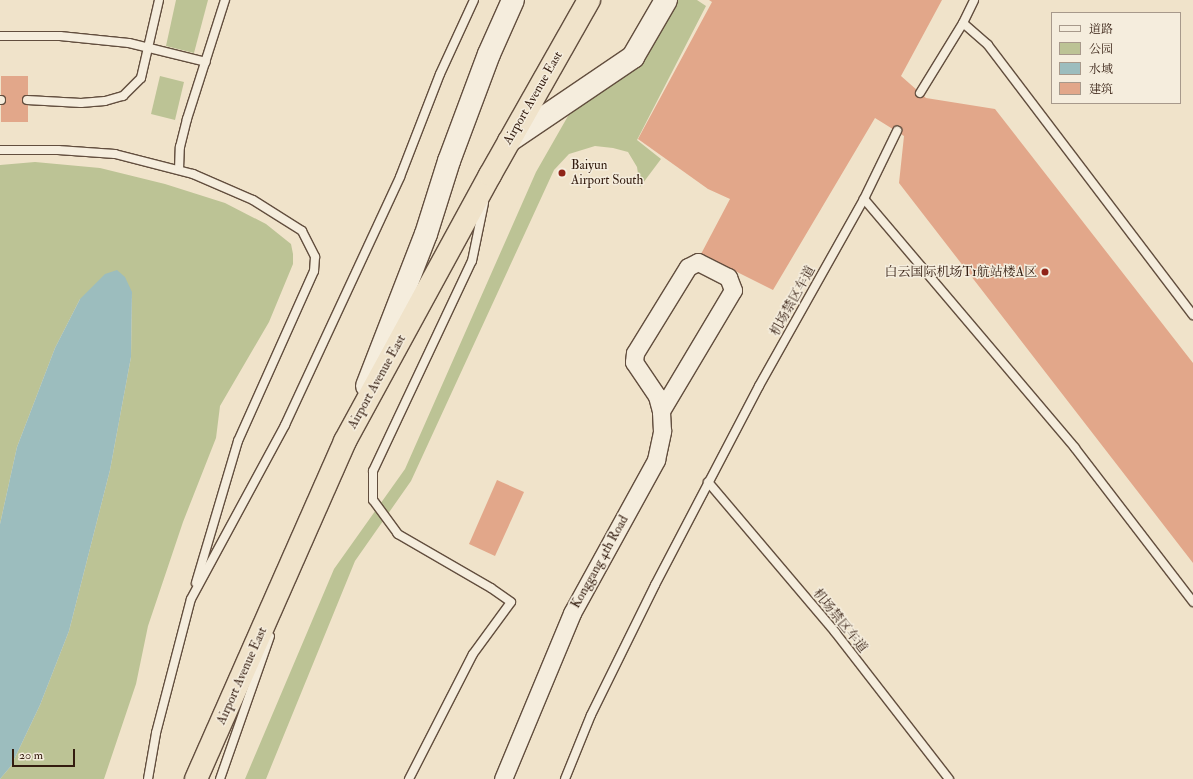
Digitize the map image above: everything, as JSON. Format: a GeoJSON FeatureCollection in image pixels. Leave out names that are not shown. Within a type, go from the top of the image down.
{"type":"FeatureCollection","features":[{"type":"Feature","properties":{"kind":"highway","name":"Airport Avenue East"},"geometry":{"type":"LineString","coordinates":[[196,779],[345,441],[490,175],[589,0]]}},
{"type":"Feature","properties":{"kind":"main road"},"geometry":{"type":"LineString","coordinates":[[345,441],[426,234],[449,161],[487,61],[513,0]]}},
{"type":"Feature","properties":{"kind":"main road"},"geometry":{"type":"LineString","coordinates":[[509,141],[633,57],[666,0]]}},
{"type":"Feature","properties":{"kind":"street","name":"Konggang 4th Road"},"geometry":{"type":"LineString","coordinates":[[503,779],[572,613],[656,460],[662,431],[661,412],[657,396],[634,362],[637,346],[690,264],[698,262],[731,281],[733,290],[661,412]]}},
{"type":"Feature","properties":{"kind":"lane"},"geometry":{"type":"LineString","coordinates":[[27,100],[81,103],[105,102],[123,96],[141,78],[150,46],[159,0]]}},
{"type":"Feature","properties":{"kind":"lane"},"geometry":{"type":"LineString","coordinates":[[179,170],[180,148],[225,0]]}},
{"type":"Feature","properties":{"kind":"lane"},"geometry":{"type":"LineString","coordinates":[[191,599],[285,425],[400,177],[440,74],[474,0]]}},
{"type":"Feature","properties":{"kind":"lane"},"geometry":{"type":"LineString","coordinates":[[920,93],[962,24],[974,0]]}},
{"type":"Feature","properties":{"kind":"lane"},"geometry":{"type":"LineString","coordinates":[[962,24],[988,45],[1193,315]]}},
{"type":"Feature","properties":{"kind":"lane"},"geometry":{"type":"LineString","coordinates":[[0,36],[60,36],[150,46],[206,62]]}},
{"type":"Feature","properties":{"kind":"lane","name":"机场禁区车道"},"geometry":{"type":"LineString","coordinates":[[565,779],[592,714],[708,482],[864,199],[897,131]]}},
{"type":"Feature","properties":{"kind":"lane"},"geometry":{"type":"LineString","coordinates":[[0,150],[58,150],[115,154],[179,170],[253,200],[302,231],[315,257],[314,271],[238,441],[191,599],[156,733],[148,779]]}},
{"type":"Feature","properties":{"kind":"lane"},"geometry":{"type":"LineString","coordinates":[[409,779],[473,654],[511,602],[491,588],[398,534],[373,500],[373,471],[472,261],[490,175]]}},
{"type":"Feature","properties":{"kind":"lane"},"geometry":{"type":"LineString","coordinates":[[864,199],[1075,448],[1193,602]]}},
{"type":"Feature","properties":{"kind":"lane","name":"机场禁区车道"},"geometry":{"type":"LineString","coordinates":[[708,482],[835,632],[948,779]]}},
{"type":"Feature","properties":{"kind":"lane"},"geometry":{"type":"LineString","coordinates":[[220,779],[253,689],[296,552]]}},
{"type":"Feature","properties":{"kind":"green space"},"geometry":{"type":"Polygon","coordinates":[[[176,0],[208,0],[194,53],[166,46],[176,0]]]}},
{"type":"Feature","properties":{"kind":"green space"},"geometry":{"type":"Polygon","coordinates":[[[674,0],[697,0],[706,6],[637,140],[661,159],[640,187],[637,167],[628,152],[613,148],[595,146],[569,154],[554,170],[411,481],[355,561],[266,779],[245,779],[334,569],[405,469],[536,172],[568,116],[633,66],[674,0]]]}},
{"type":"Feature","properties":{"kind":"green space"},"geometry":{"type":"Polygon","coordinates":[[[160,76],[184,82],[175,120],[151,114],[160,76]]]}},
{"type":"Feature","properties":{"kind":"green space"},"geometry":{"type":"Polygon","coordinates":[[[35,162],[100,168],[165,184],[225,203],[266,224],[291,244],[293,254],[293,264],[269,322],[220,406],[216,438],[183,522],[148,626],[136,684],[104,779],[0,779],[11,766],[40,705],[69,631],[110,470],[131,357],[132,292],[80,299],[55,348],[17,447],[0,524],[0,165],[35,162]]]}},
{"type":"Feature","properties":{"kind":"water"},"geometry":{"type":"Polygon","coordinates":[[[117,270],[125,277],[132,292],[131,357],[110,470],[69,631],[40,705],[11,766],[0,779],[0,524],[17,447],[55,348],[80,299],[105,274],[117,270]]]}},
{"type":"Feature","properties":{"kind":"building","name":"白云国际机场T1航站楼A区"},"geometry":{"type":"Polygon","coordinates":[[[709,0],[942,0],[901,76],[926,98],[995,109],[1193,363],[1193,563],[899,183],[904,136],[875,118],[773,290],[701,254],[730,199],[708,189],[638,139],[712,2],[709,0]]]}},
{"type":"Feature","properties":{"kind":"building"},"geometry":{"type":"Polygon","coordinates":[[[1,76],[28,76],[28,122],[1,122],[1,76]]]}},
{"type":"Feature","properties":{"kind":"building"},"geometry":{"type":"Polygon","coordinates":[[[497,480],[524,492],[495,556],[469,544],[497,480]]]}},
{"type":"Feature","properties":{"kind":"place","name":"Baiyun Airport South"},"geometry":{"type":"Point","coordinates":[562,173]}},
{"type":"Feature","properties":{"kind":"place","name":"白云国际机场T1航站楼A区"},"geometry":{"type":"Point","coordinates":[1045,272]}}]}
